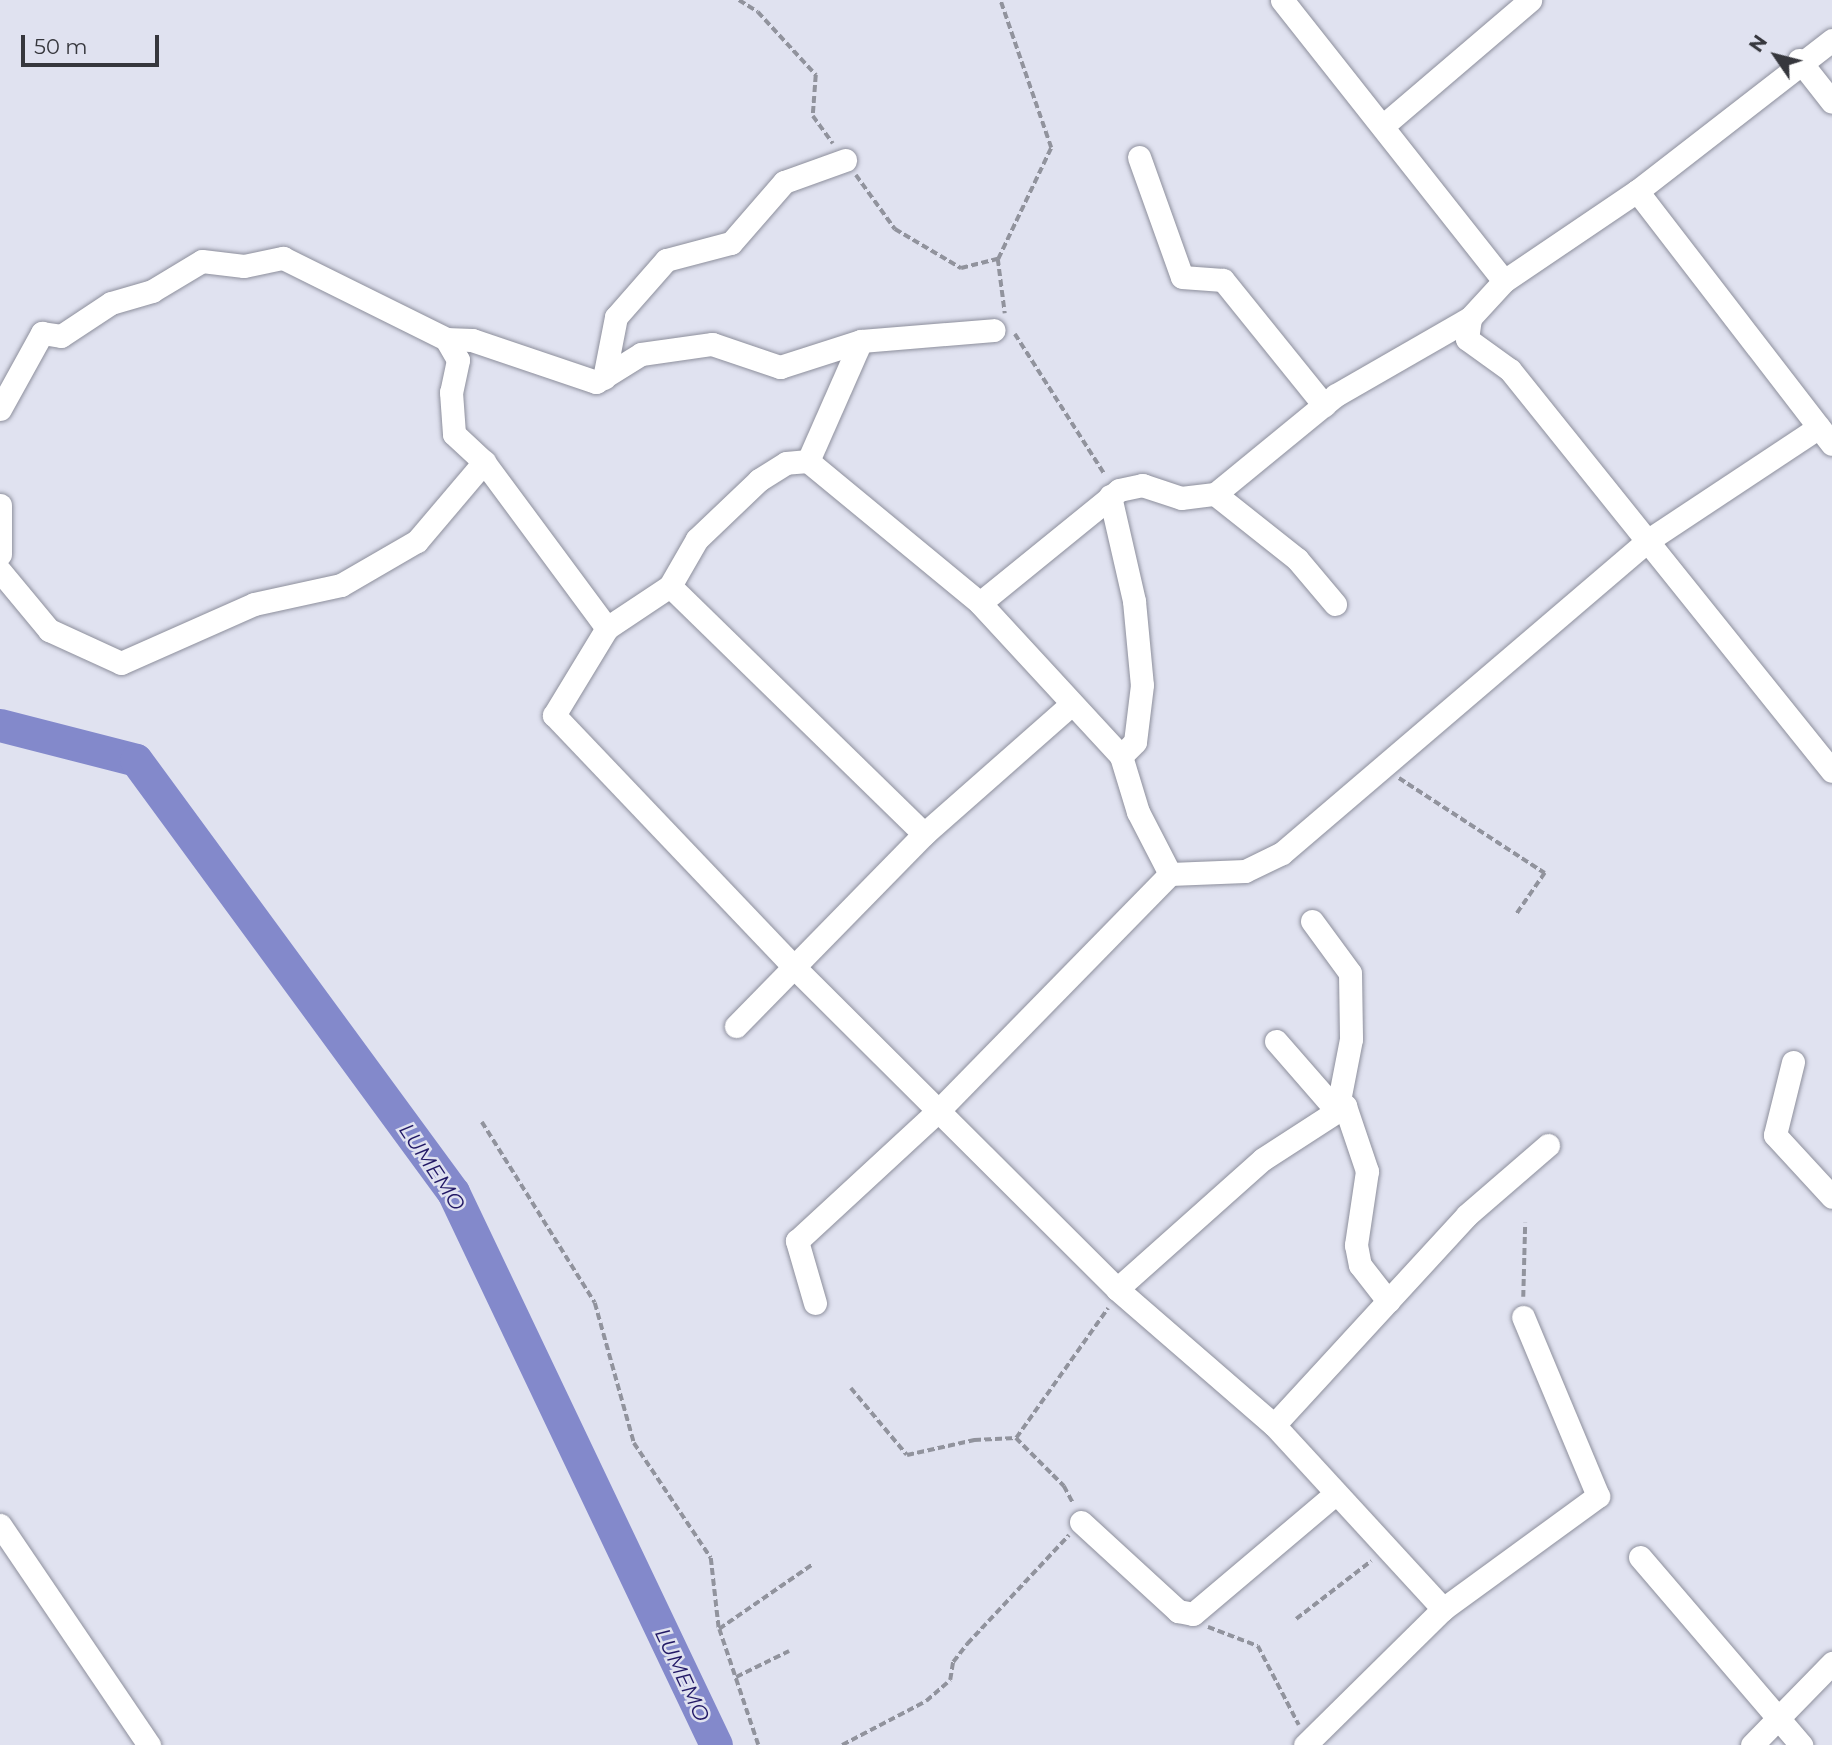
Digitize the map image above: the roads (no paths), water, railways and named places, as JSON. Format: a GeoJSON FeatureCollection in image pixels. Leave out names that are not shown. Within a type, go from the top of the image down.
{"type":"FeatureCollection","features":[{"type":"Feature","properties":{"kind":"street"},"geometry":{"type":"LineString","coordinates":[[1282,0],[1385,124],[1504,281]]}},
{"type":"Feature","properties":{"kind":"street"},"geometry":{"type":"LineString","coordinates":[[1385,124],[1530,0]]}},
{"type":"Feature","properties":{"kind":"street"},"geometry":{"type":"LineString","coordinates":[[980,603],[1114,493],[1142,485],[1181,498],[1215,494],[1324,405],[1470,318],[1504,281],[1637,191],[1798,61],[1832,40]]}},
{"type":"Feature","properties":{"kind":"street"},"geometry":{"type":"LineString","coordinates":[[1798,61],[1832,102]]}},
{"type":"Feature","properties":{"kind":"street"},"geometry":{"type":"LineString","coordinates":[[1139,156],[1182,277],[1223,280],[1324,405]]}},
{"type":"Feature","properties":{"kind":"street"},"geometry":{"type":"LineString","coordinates":[[604,378],[616,317],[666,260],[732,243],[784,182],[845,160]]}},
{"type":"Feature","properties":{"kind":"street"},"geometry":{"type":"LineString","coordinates":[[815,1303],[797,1241],[938,1111],[1170,874],[1257,865],[1282,853],[1647,541],[1825,436],[1637,191]]}},
{"type":"Feature","properties":{"kind":"street"},"geometry":{"type":"LineString","coordinates":[[0,409],[41,333],[61,336],[111,303],[152,291],[202,261],[244,266],[283,258],[446,339],[472,340],[596,382],[640,355],[712,344],[780,367],[862,341],[994,330]]}},
{"type":"Feature","properties":{"kind":"street"},"geometry":{"type":"LineString","coordinates":[[1470,318],[1466,339],[1510,370],[1832,771]]}},
{"type":"Feature","properties":{"kind":"street"},"geometry":{"type":"LineString","coordinates":[[446,339],[458,360],[451,391],[454,434],[484,462],[607,628]]}},
{"type":"Feature","properties":{"kind":"street"},"geometry":{"type":"LineString","coordinates":[[808,461],[862,341]]}},
{"type":"Feature","properties":{"kind":"street"},"geometry":{"type":"LineString","coordinates":[[1170,874],[1138,812],[1121,756],[1069,706],[980,603],[808,461],[786,463],[759,480],[697,539],[670,586],[607,628],[554,715],[791,964],[1118,1290],[1274,1425],[1443,1609]]}},
{"type":"Feature","properties":{"kind":"street"},"geometry":{"type":"LineString","coordinates":[[0,572],[49,630],[121,663],[254,604],[341,585],[416,541],[484,462]]}},
{"type":"Feature","properties":{"kind":"street"},"geometry":{"type":"LineString","coordinates":[[1114,493],[1134,601],[1142,685],[1135,742],[1121,756]]}},
{"type":"Feature","properties":{"kind":"street"},"geometry":{"type":"LineString","coordinates":[[1215,494],[1297,559],[1335,604]]}},
{"type":"Feature","properties":{"kind":"street"},"geometry":{"type":"LineString","coordinates":[[0,505],[0,554]]}},
{"type":"Feature","properties":{"kind":"street"},"geometry":{"type":"LineString","coordinates":[[670,586],[924,834]]}},
{"type":"Feature","properties":{"kind":"street"},"geometry":{"type":"LineString","coordinates":[[736,1026],[791,964],[924,834],[1069,706]]}},
{"type":"Feature","properties":{"kind":"street"},"geometry":{"type":"LineString","coordinates":[[1312,921],[1350,973],[1351,1039],[1337,1111]]}},
{"type":"Feature","properties":{"kind":"street"},"geometry":{"type":"LineString","coordinates":[[1276,1041],[1337,1111]]}},
{"type":"Feature","properties":{"kind":"street"},"geometry":{"type":"LineString","coordinates":[[1793,1062],[1775,1135],[1832,1196]]}},
{"type":"Feature","properties":{"kind":"street"},"geometry":{"type":"LineString","coordinates":[[1118,1290],[1263,1159],[1345,1106],[1367,1171],[1356,1245],[1360,1265],[1388,1301]]}},
{"type":"Feature","properties":{"kind":"street"},"geometry":{"type":"LineString","coordinates":[[1274,1425],[1467,1215],[1548,1145]]}},
{"type":"Feature","properties":{"kind":"street"},"geometry":{"type":"LineString","coordinates":[[1307,1744],[1443,1609],[1598,1496],[1523,1317]]}},
{"type":"Feature","properties":{"kind":"street"},"geometry":{"type":"LineString","coordinates":[[1082,1522],[1178,1611],[1193,1614],[1335,1493]]}},
{"type":"Feature","properties":{"kind":"street"},"geometry":{"type":"LineString","coordinates":[[0,1525],[149,1745]]}},
{"type":"Feature","properties":{"kind":"street"},"geometry":{"type":"LineString","coordinates":[[1640,1558],[1780,1716],[1801,1745]]}},
{"type":"Feature","properties":{"kind":"street"},"geometry":{"type":"LineString","coordinates":[[1752,1745],[1832,1662]]}},
{"type":"Feature","properties":{"kind":"waterway","name":"LUMEMO"},"geometry":{"type":"LineString","coordinates":[[0,725],[136,760],[453,1192],[716,1745]]}}]}
